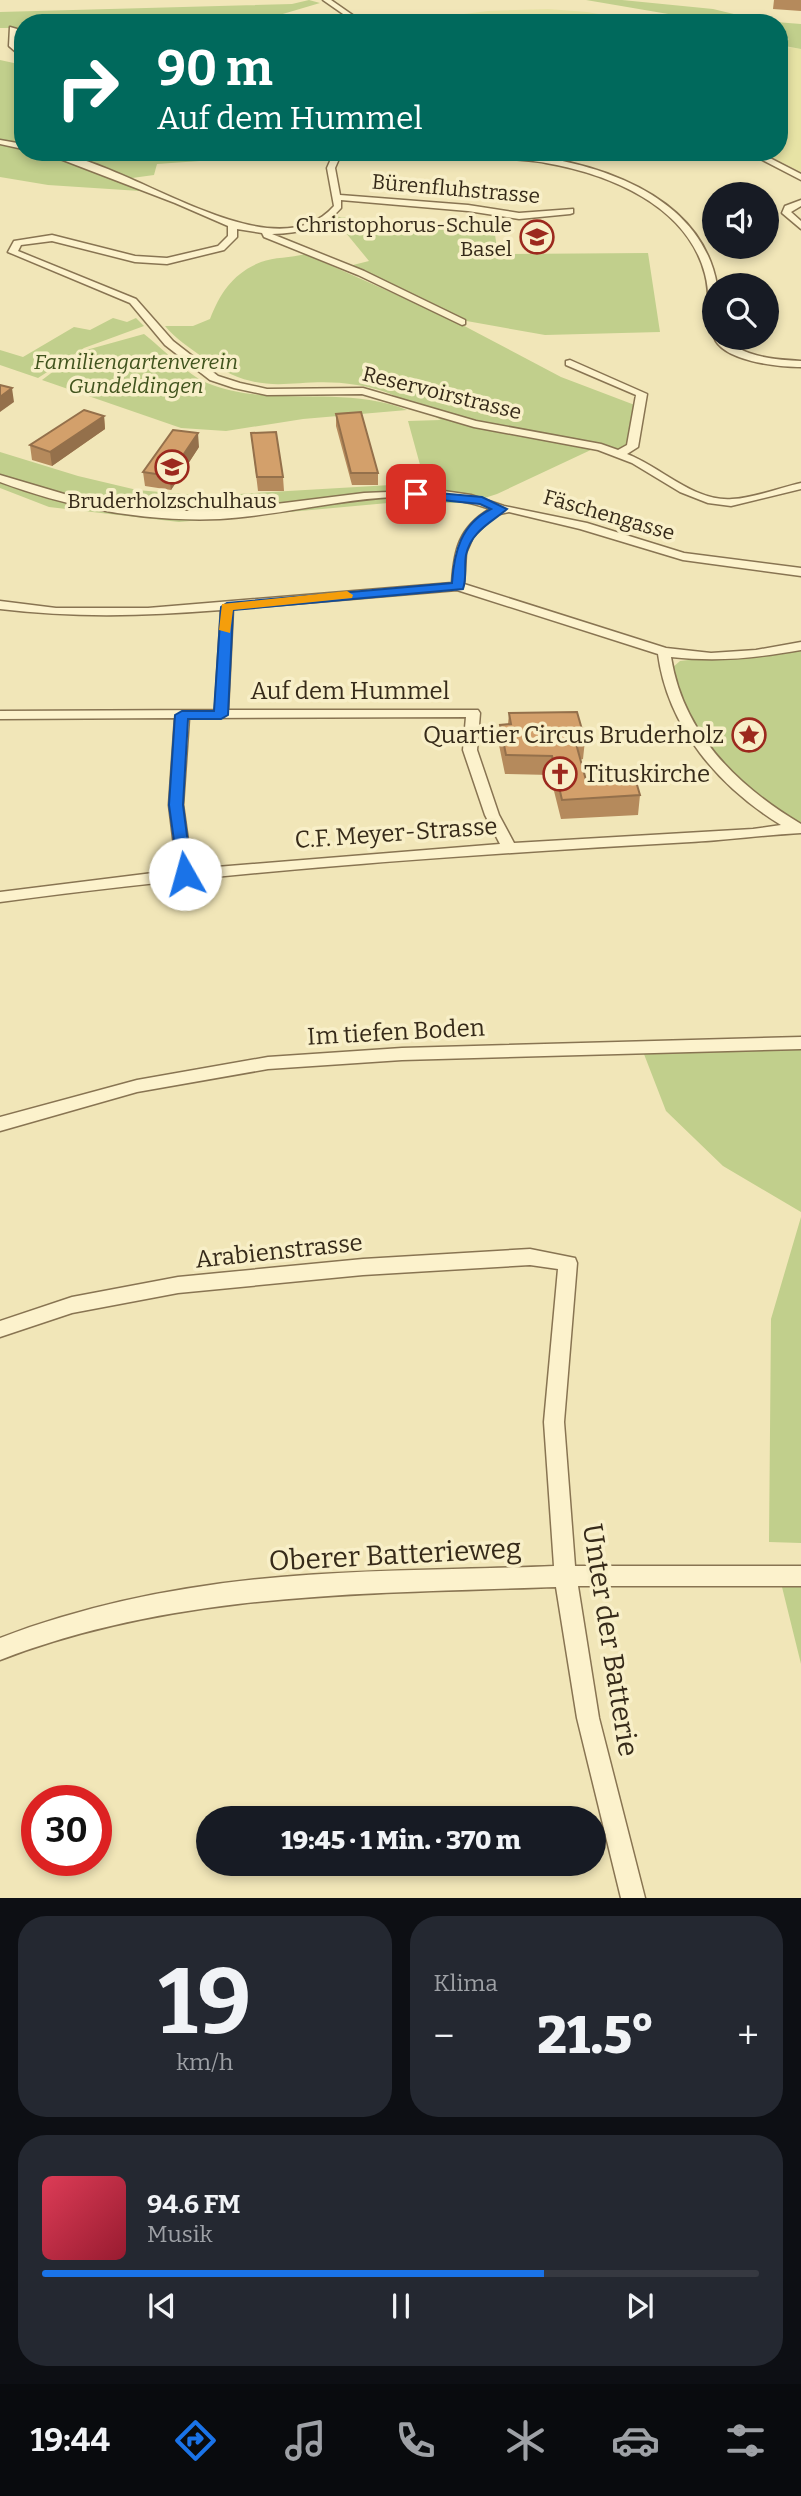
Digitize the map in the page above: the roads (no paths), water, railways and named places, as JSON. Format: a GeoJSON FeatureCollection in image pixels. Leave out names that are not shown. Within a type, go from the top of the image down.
{"type":"FeatureCollection","features":[{"type":"Feature","properties":{"kind":"street"},"geometry":{"type":"LineString","coordinates":[[326,0],[347,14]]}},
{"type":"Feature","properties":{"kind":"street"},"geometry":{"type":"LineString","coordinates":[[13,29],[14,47]]}},
{"type":"Feature","properties":{"kind":"street"},"geometry":{"type":"LineString","coordinates":[[75,161],[233,224],[266,230],[289,229],[321,222],[338,206],[331,168],[334,161]]}},
{"type":"Feature","properties":{"kind":"street"},"geometry":{"type":"LineString","coordinates":[[554,161],[584,168],[637,188],[660,204],[693,238],[708,273]]}},
{"type":"Feature","properties":{"kind":"street"},"geometry":{"type":"LineString","coordinates":[[769,161],[801,177]]}},
{"type":"Feature","properties":{"kind":"street","name":"Bürenfluhstrasse"},"geometry":{"type":"LineString","coordinates":[[337,197],[468,208],[519,216],[570,212]]}},
{"type":"Feature","properties":{"kind":"street"},"geometry":{"type":"LineString","coordinates":[[801,203],[788,208],[786,213],[801,226]]}},
{"type":"Feature","properties":{"kind":"street","name":"Reservoirstrasse"},"geometry":{"type":"LineString","coordinates":[[233,224],[232,237],[221,248],[167,261],[135,259],[52,238],[17,243],[13,252],[133,302],[169,343],[214,378],[238,386],[267,392],[338,389],[375,393],[474,424],[601,447],[620,453],[708,500],[731,503],[755,500],[801,486]]}},
{"type":"Feature","properties":{"kind":"street"},"geometry":{"type":"LineString","coordinates":[[266,230],[267,235],[361,273],[462,322]]}},
{"type":"Feature","properties":{"kind":"street"},"geometry":{"type":"LineString","coordinates":[[733,350],[755,358],[801,364]]}},
{"type":"Feature","properties":{"kind":"street"},"geometry":{"type":"LineString","coordinates":[[570,363],[642,394],[632,447],[620,453]]}},
{"type":"Feature","properties":{"kind":"street","name":"Fäschengasse"},"geometry":{"type":"LineString","coordinates":[[0,478],[79,504],[179,515],[271,511],[416,494],[482,500],[501,509],[519,509],[682,556],[801,572]]}},
{"type":"Feature","properties":{"kind":"street"},"geometry":{"type":"LineString","coordinates":[[458,586],[460,553],[468,536],[486,516],[501,509]]}},
{"type":"Feature","properties":{"kind":"street"},"geometry":{"type":"LineString","coordinates":[[0,605],[56,612],[148,612],[458,586],[664,652],[711,657],[756,654],[801,646]]}},
{"type":"Feature","properties":{"kind":"street"},"geometry":{"type":"LineString","coordinates":[[221,715],[227,607]]}},
{"type":"Feature","properties":{"kind":"street"},"geometry":{"type":"LineString","coordinates":[[664,652],[665,674],[676,708],[699,746],[740,786],[798,829]]}},
{"type":"Feature","properties":{"kind":"street","name":"Auf dem Hummel"},"geometry":{"type":"LineString","coordinates":[[0,715],[473,713],[470,750],[492,815],[509,848]]}},
{"type":"Feature","properties":{"kind":"street"},"geometry":{"type":"LineString","coordinates":[[182,715],[176,805],[185,874]]}},
{"type":"Feature","properties":{"kind":"street","name":"C.F. Meyer-Strasse"},"geometry":{"type":"LineString","coordinates":[[0,897],[185,874],[509,848],[798,829]]}},
{"type":"Feature","properties":{"kind":"street","name":"Im tiefen Boden"},"geometry":{"type":"LineString","coordinates":[[0,1124],[137,1086],[268,1063],[402,1054],[801,1043]]}},
{"type":"Feature","properties":{"kind":"street","name":"Arabienstrasse"},"geometry":{"type":"LineString","coordinates":[[0,1329],[72,1305],[178,1286],[363,1266],[516,1258],[551,1259],[568,1263]]}},
{"type":"Feature","properties":{"kind":"street","name":"Unter der Batterie"},"geometry":{"type":"LineString","coordinates":[[568,1263],[554,1422],[565,1576],[588,1718],[634,1898]]}},
{"type":"Feature","properties":{"kind":"street","name":"Oberer Batterieweg"},"geometry":{"type":"LineString","coordinates":[[0,1649],[39,1634],[164,1603],[281,1587],[565,1576],[801,1576]]}},
{"type":"Feature","properties":{"kind":"place","name":"Christophorus-Schule Basel"},"geometry":{"type":"Point","coordinates":[537,237]}},
{"type":"Feature","properties":{"kind":"place","name":"Bruderholzschulhaus"},"geometry":{"type":"Point","coordinates":[172,467]}},
{"type":"Feature","properties":{"kind":"place","name":"Quartier Circus Bruderholz"},"geometry":{"type":"Point","coordinates":[749,735]}},
{"type":"Feature","properties":{"kind":"place","name":"Tituskirche"},"geometry":{"type":"Point","coordinates":[560,774]}},
{"type":"Feature","properties":{"kind":"park label","name":"Familiengartenverein Gundeldingen"},"geometry":{"type":"Point","coordinates":[136,374]}}]}
